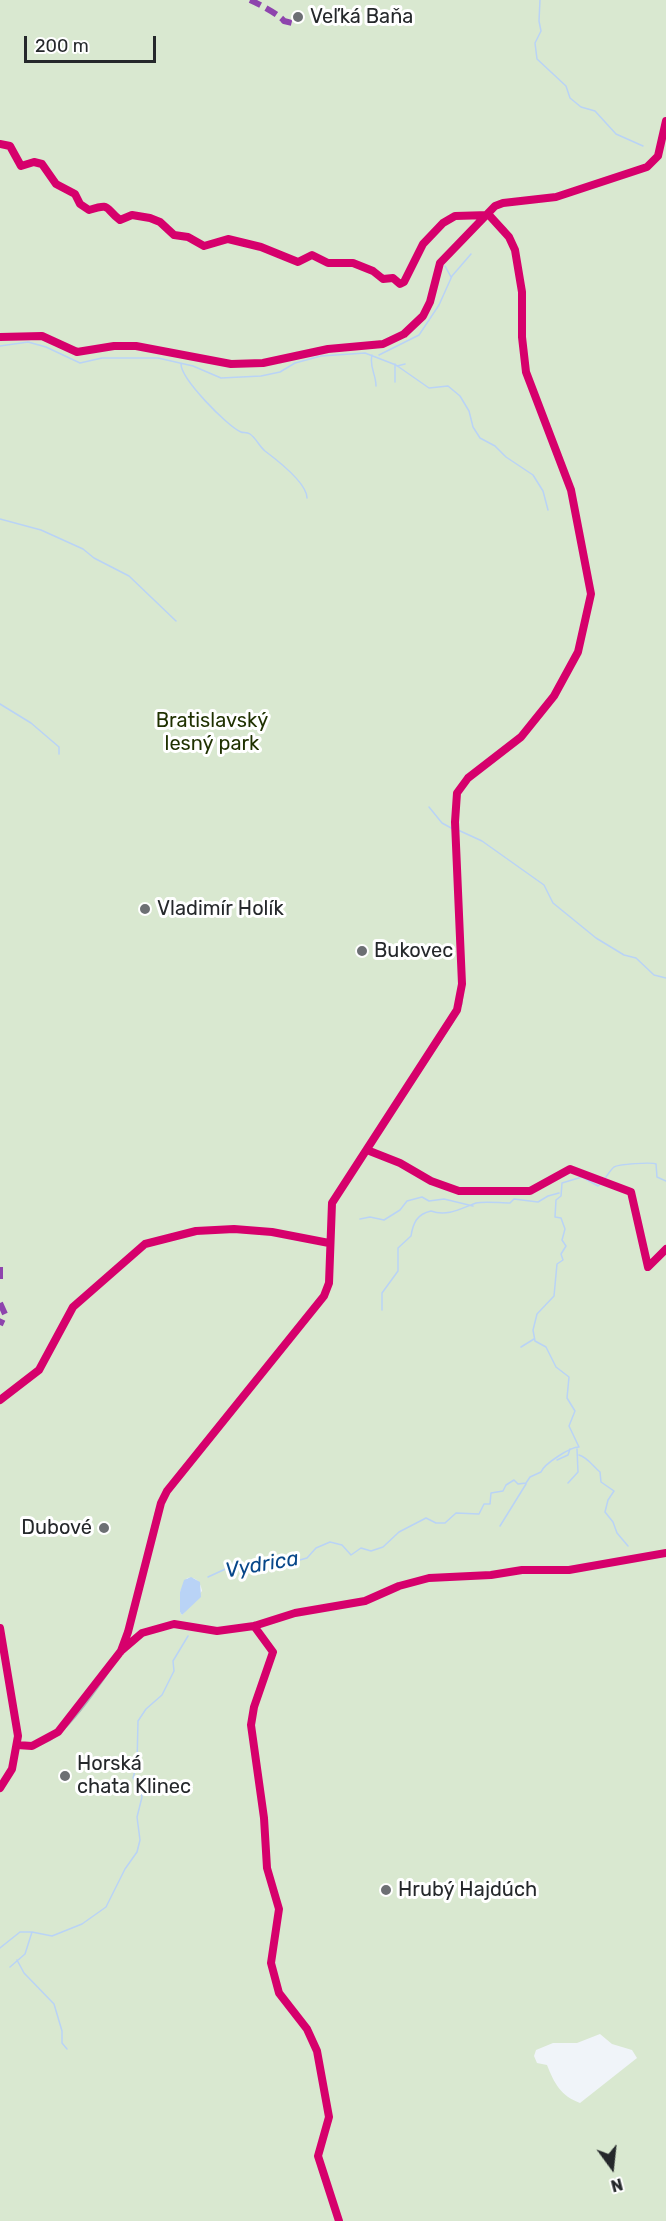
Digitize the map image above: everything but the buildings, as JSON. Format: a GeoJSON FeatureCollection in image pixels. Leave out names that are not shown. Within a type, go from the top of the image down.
{"type":"FeatureCollection","features":[{"type":"Feature","properties":{"kind":"street"},"geometry":{"type":"LineString","coordinates":[[0,337],[42,336],[77,352],[114,346],[136,346],[231,364],[263,363],[328,349],[383,344],[404,334],[423,316],[430,302],[440,263],[499,204],[556,198],[647,167],[658,156],[666,122]]}},
{"type":"Feature","properties":{"kind":"street"},"geometry":{"type":"LineString","coordinates":[[17,1745],[32,1746],[58,1732],[121,1652],[158,1510],[167,1491],[324,1296],[329,1283],[332,1203],[435,1048],[460,1004],[462,984],[455,822],[457,793],[468,778],[521,737],[546,708],[572,668],[581,642],[591,594],[575,502],[526,372],[522,332],[523,301],[514,250],[504,230],[489,215]]}},
{"type":"Feature","properties":{"kind":"street"},"geometry":{"type":"LineString","coordinates":[[0,1628],[16,1716],[17,1745],[12,1768],[0,1788]]}},
{"type":"Feature","properties":{"kind":"green space","name":"Bratislavský lesný park"},"geometry":{"type":"Polygon","coordinates":[[[0,0],[666,0],[666,2221],[0,2221],[0,0]],[[187,1578],[180,1592],[182,1615],[202,1591],[198,1581],[187,1578]],[[600,2034],[577,2043],[553,2043],[536,2050],[534,2056],[537,2063],[547,2065],[563,2093],[580,2103],[637,2058],[632,2050],[612,2044],[600,2034]]]}},
{"type":"Feature","properties":{"kind":"water"},"geometry":{"type":"Polygon","coordinates":[[[191,1577],[200,1582],[201,1597],[182,1615],[180,1592],[184,1580],[191,1577]]]}},
{"type":"Feature","properties":{"kind":"waterway"},"geometry":{"type":"LineString","coordinates":[[540,0],[541,31],[535,43],[537,59],[566,86],[570,98],[581,107],[595,111],[616,134],[643,146]]}},
{"type":"Feature","properties":{"kind":"waterway"},"geometry":{"type":"LineString","coordinates":[[379,355],[419,335],[439,305],[452,276],[471,254]]}},
{"type":"Feature","properties":{"kind":"waterway"},"geometry":{"type":"LineString","coordinates":[[445,266],[451,277]]}},
{"type":"Feature","properties":{"kind":"waterway"},"geometry":{"type":"LineString","coordinates":[[0,346],[28,342],[46,347],[80,363],[102,358],[158,358],[193,366],[221,378],[261,376],[280,372],[295,363],[321,356],[365,353],[396,365],[429,388],[448,386],[460,396],[480,438],[495,446],[506,457],[533,475],[543,491],[548,510]]}},
{"type":"Feature","properties":{"kind":"waterway"},"geometry":{"type":"LineString","coordinates":[[372,355],[371,363],[376,386]]}},
{"type":"Feature","properties":{"kind":"waterway"},"geometry":{"type":"LineString","coordinates":[[181,364],[196,391],[234,428],[249,433],[263,449],[290,472],[306,492],[307,498]]}},
{"type":"Feature","properties":{"kind":"waterway"},"geometry":{"type":"LineString","coordinates":[[395,364],[395,382]]}},
{"type":"Feature","properties":{"kind":"waterway"},"geometry":{"type":"LineString","coordinates":[[397,366],[405,364]]}},
{"type":"Feature","properties":{"kind":"waterway"},"geometry":{"type":"LineString","coordinates":[[0,519],[41,530],[83,549],[94,558],[129,576],[176,621]]}},
{"type":"Feature","properties":{"kind":"waterway"},"geometry":{"type":"LineString","coordinates":[[0,704],[31,723],[59,747],[59,754]]}},
{"type":"Feature","properties":{"kind":"waterway"},"geometry":{"type":"LineString","coordinates":[[429,807],[442,823],[453,829]]}},
{"type":"Feature","properties":{"kind":"waterway"},"geometry":{"type":"LineString","coordinates":[[458,830],[482,841],[544,885],[553,903],[596,938],[624,955],[636,958],[654,975],[666,978]]}},
{"type":"Feature","properties":{"kind":"waterway","name":"Vydrica"},"geometry":{"type":"LineString","coordinates":[[208,1577],[232,1566],[259,1568],[270,1562],[278,1566],[307,1558],[316,1548],[330,1542],[342,1545],[351,1555],[361,1548],[371,1551],[383,1547],[399,1532],[426,1518],[436,1523],[445,1523],[456,1513],[479,1514],[484,1504],[490,1504],[491,1493],[503,1491],[506,1485],[514,1480],[518,1484],[526,1483],[530,1477],[541,1472],[558,1457],[579,1447],[569,1426],[575,1411],[567,1398],[569,1377],[556,1367],[546,1347],[535,1341],[533,1330],[537,1314],[554,1296],[557,1264],[563,1260],[561,1254],[566,1246],[562,1240],[565,1229],[561,1218],[555,1217],[556,1200],[561,1196],[562,1183],[582,1177],[598,1186],[614,1167],[622,1165],[656,1164],[657,1177],[666,1181]]}},
{"type":"Feature","properties":{"kind":"waterway"},"geometry":{"type":"LineString","coordinates":[[382,1310],[382,1293],[398,1271],[398,1248],[411,1236],[415,1223],[422,1214],[431,1211],[449,1212],[480,1202],[510,1203],[514,1199],[538,1202],[559,1193]]}},
{"type":"Feature","properties":{"kind":"waterway"},"geometry":{"type":"LineString","coordinates":[[360,1219],[370,1217],[384,1220],[400,1210],[407,1201],[422,1197],[429,1201],[444,1199],[473,1206]]}},
{"type":"Feature","properties":{"kind":"waterway"},"geometry":{"type":"LineString","coordinates":[[521,1347],[534,1339]]}},
{"type":"Feature","properties":{"kind":"waterway"},"geometry":{"type":"LineString","coordinates":[[557,1460],[568,1455],[570,1449]]}},
{"type":"Feature","properties":{"kind":"waterway"},"geometry":{"type":"LineString","coordinates":[[568,1483],[578,1472],[577,1449]]}},
{"type":"Feature","properties":{"kind":"waterway"},"geometry":{"type":"LineString","coordinates":[[579,1455],[600,1472],[601,1482],[614,1491],[608,1500],[605,1512],[613,1522],[617,1533],[628,1546]]}},
{"type":"Feature","properties":{"kind":"waterway"},"geometry":{"type":"LineString","coordinates":[[500,1526],[526,1484]]}},
{"type":"Feature","properties":{"kind":"waterway","name":"Vydrica"},"geometry":{"type":"LineString","coordinates":[[10,1967],[25,1954],[32,1932],[52,1936],[82,1924],[106,1907],[125,1869],[137,1852],[140,1840],[137,1817],[142,1797],[139,1784],[133,1778],[137,1764],[138,1721],[146,1709],[162,1695],[174,1671],[173,1661],[188,1636]]}},
{"type":"Feature","properties":{"kind":"waterway"},"geometry":{"type":"LineString","coordinates":[[0,1948],[20,1932],[32,1932]]}},
{"type":"Feature","properties":{"kind":"waterway"},"geometry":{"type":"LineString","coordinates":[[17,1960],[24,1973],[54,2004],[62,2031],[62,2043],[67,2049]]}},
{"type":"Feature","properties":{"kind":"marked path"},"geometry":{"type":"LineString","coordinates":[[250,0],[284,21],[292,23],[297,20]]}},
{"type":"Feature","properties":{"kind":"marked path"},"geometry":{"type":"LineString","coordinates":[[0,1267],[0,1281]]}},
{"type":"Feature","properties":{"kind":"marked path"},"geometry":{"type":"LineString","coordinates":[[0,1303],[5,1314],[0,1325]]}},
{"type":"Feature","properties":{"kind":"cycle path"},"geometry":{"type":"LineString","coordinates":[[0,337],[42,336],[77,352],[114,346],[136,346],[231,364],[263,363],[328,349],[383,344],[404,334],[423,316],[430,302],[440,263],[495,206],[503,203],[556,197],[647,167],[658,156],[666,121]]}},
{"type":"Feature","properties":{"kind":"cycle path"},"geometry":{"type":"LineString","coordinates":[[0,144],[10,146],[21,166],[34,162],[42,164],[56,184],[75,194],[80,204],[89,210],[105,207],[120,220],[132,215],[150,218],[160,222],[174,235],[188,237],[204,246],[228,239],[261,247],[298,262],[312,255],[328,263],[353,263],[373,271],[383,279],[393,278],[400,284],[404,282],[423,244],[443,223],[455,216],[489,215],[509,237],[515,250],[522,292],[522,337],[526,372],[571,490],[591,594],[578,652],[554,696],[521,737],[468,778],[457,793],[455,822],[462,984],[457,1010],[332,1203],[329,1283],[324,1296],[167,1491],[161,1503],[128,1632],[121,1651]]}},
{"type":"Feature","properties":{"kind":"cycle path"},"geometry":{"type":"LineString","coordinates":[[367,1150],[400,1163],[431,1181],[459,1191],[530,1191],[570,1169],[631,1192],[648,1267],[666,1249]]}},
{"type":"Feature","properties":{"kind":"cycle path"},"geometry":{"type":"LineString","coordinates":[[0,1400],[39,1370],[73,1307],[145,1244],[196,1231],[234,1229],[272,1232],[329,1243]]}},
{"type":"Feature","properties":{"kind":"cycle path"},"geometry":{"type":"LineString","coordinates":[[17,1745],[32,1746],[58,1732],[121,1651],[142,1633],[174,1624],[217,1631],[254,1626],[295,1613],[365,1601],[399,1586],[429,1578],[491,1575],[522,1570],[569,1570],[666,1553]]}},
{"type":"Feature","properties":{"kind":"cycle path"},"geometry":{"type":"LineString","coordinates":[[254,1626],[273,1652],[254,1707],[251,1725],[264,1818],[267,1868],[279,1909],[271,1963],[279,1993],[307,2029],[317,2051],[329,2117],[318,2156],[339,2221]]}},
{"type":"Feature","properties":{"kind":"cycle path"},"geometry":{"type":"LineString","coordinates":[[0,1628],[18,1736],[12,1769],[0,1788]]}},
{"type":"Feature","properties":{"kind":"place","name":"Veľká Baňa"},"geometry":{"type":"Point","coordinates":[298,17]}},
{"type":"Feature","properties":{"kind":"place","name":"Vladimír Holík"},"geometry":{"type":"Point","coordinates":[145,909]}},
{"type":"Feature","properties":{"kind":"place","name":"Bukovec"},"geometry":{"type":"Point","coordinates":[362,951]}},
{"type":"Feature","properties":{"kind":"place","name":"Dubové"},"geometry":{"type":"Point","coordinates":[104,1528]}},
{"type":"Feature","properties":{"kind":"place","name":"Horská chata Klinec"},"geometry":{"type":"Point","coordinates":[65,1776]}},
{"type":"Feature","properties":{"kind":"place","name":"Hrubý Hajdúch"},"geometry":{"type":"Point","coordinates":[386,1890]}}]}
